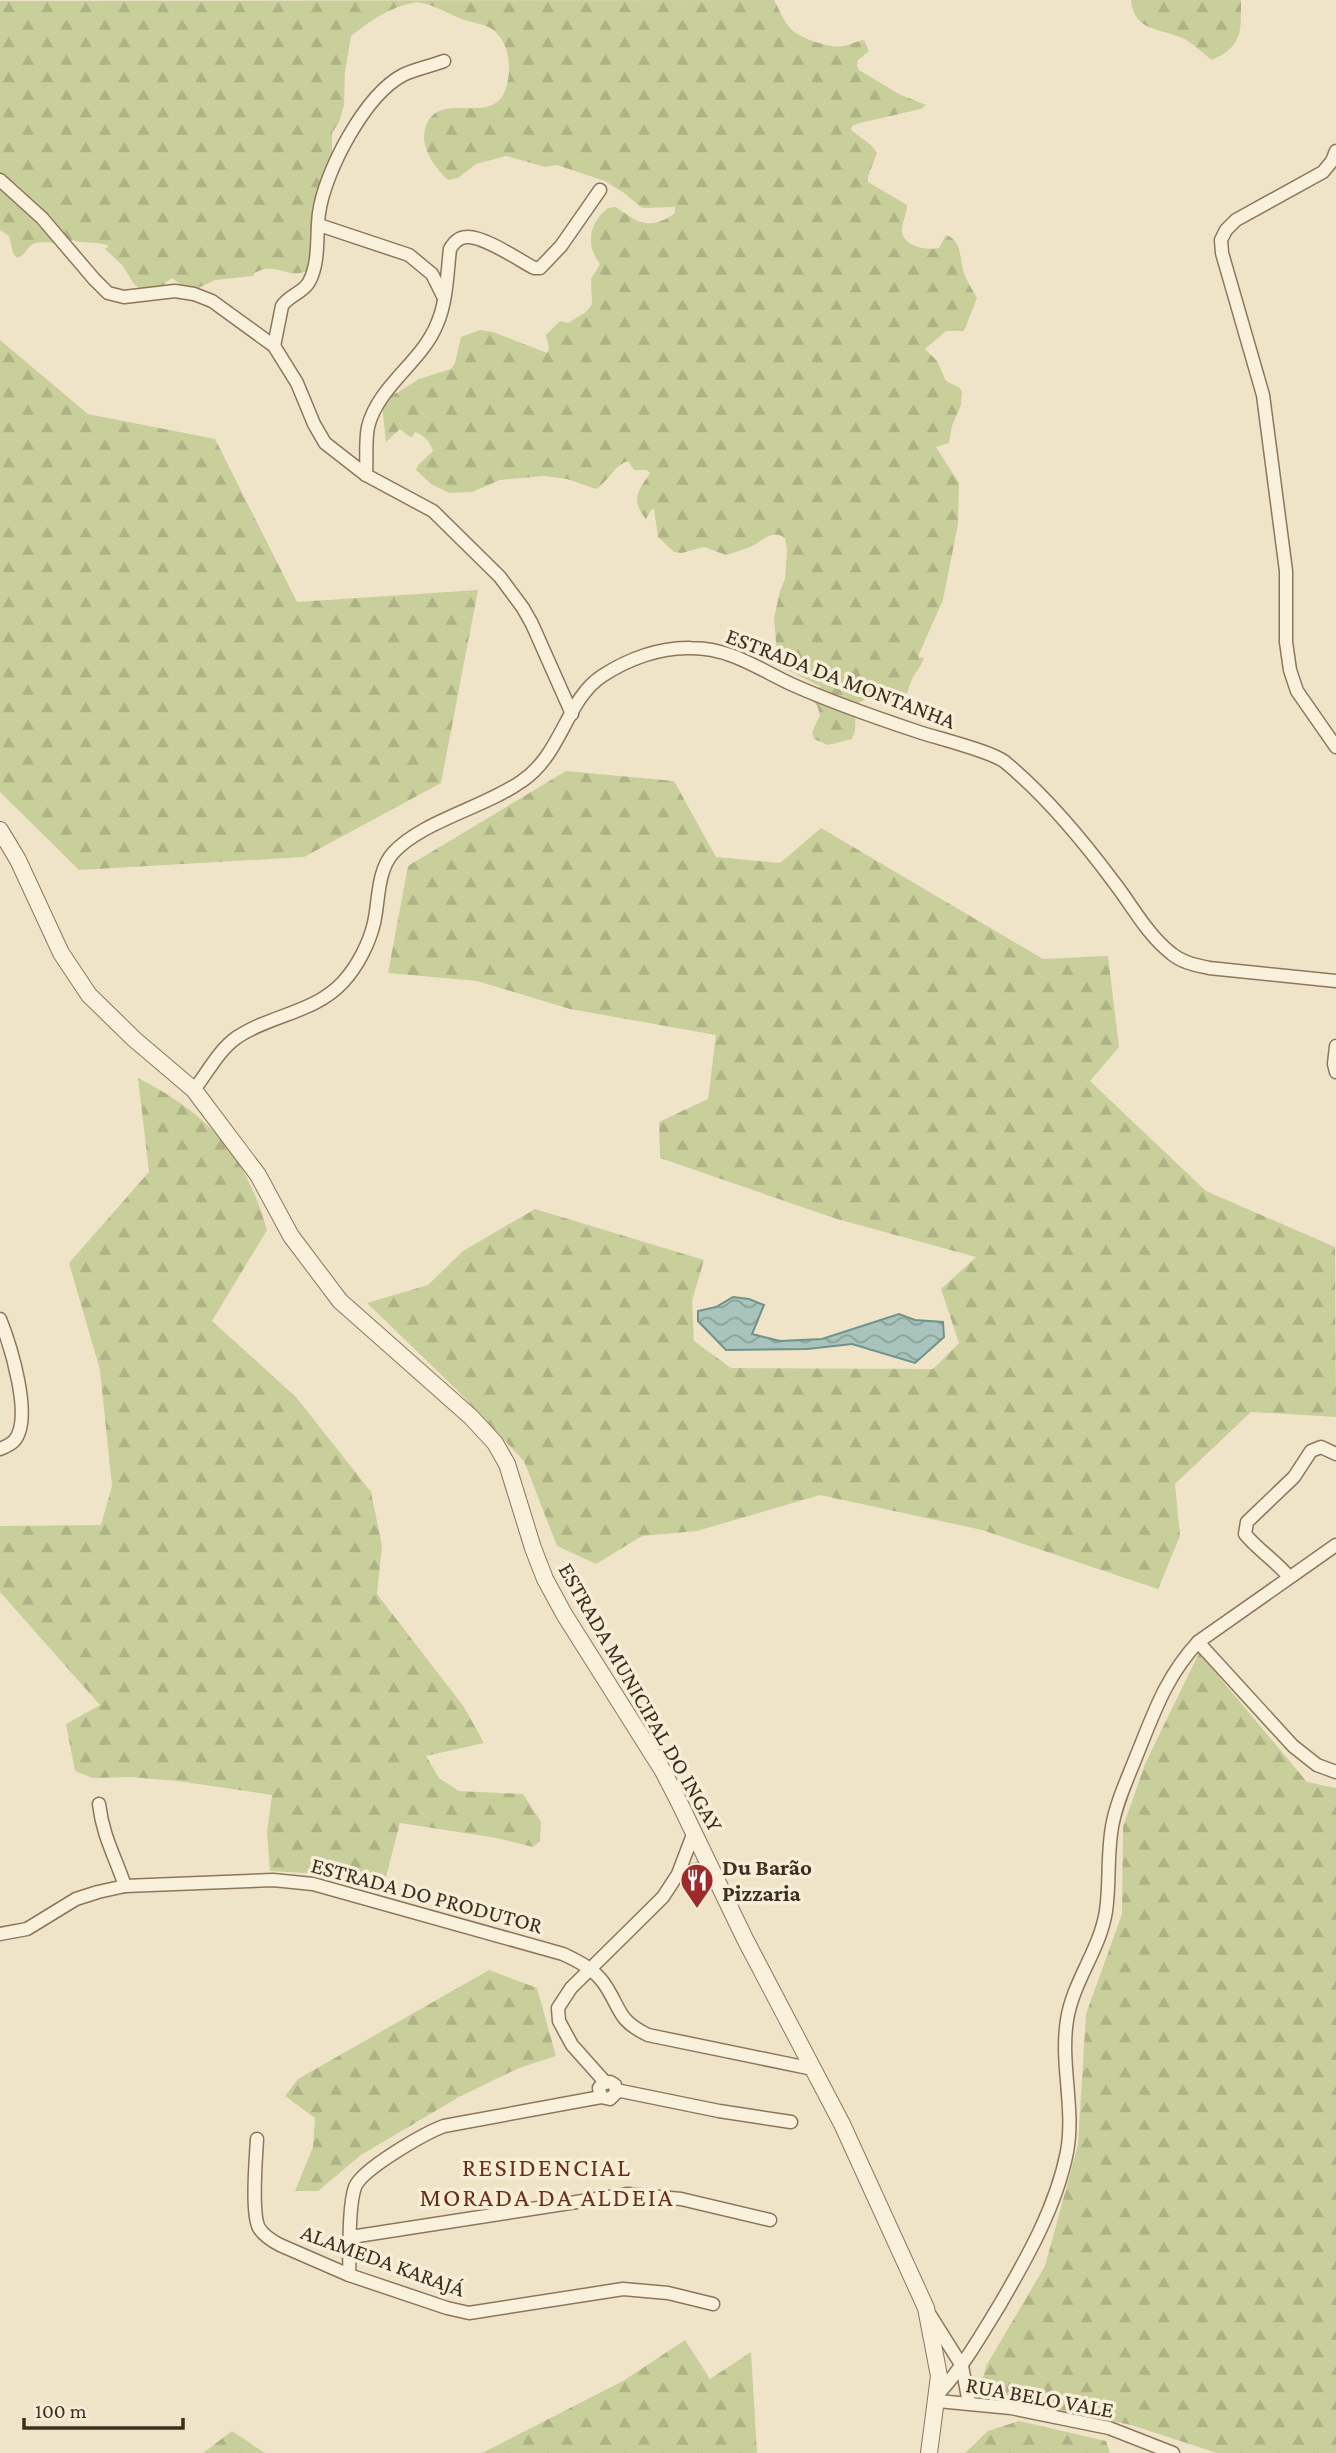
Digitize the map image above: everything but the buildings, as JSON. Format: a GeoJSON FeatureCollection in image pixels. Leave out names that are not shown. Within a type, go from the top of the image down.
{"type":"FeatureCollection","features":[{"type":"Feature","properties":{"kind":"street"},"geometry":{"type":"LineString","coordinates":[[274,346],[282,306],[304,288],[310,278],[319,211],[335,166],[355,125],[368,107],[403,75],[444,61]]}},
{"type":"Feature","properties":{"kind":"street"},"geometry":{"type":"LineString","coordinates":[[1336,151],[1323,172],[1236,220],[1221,240],[1226,273],[1263,395],[1286,571],[1286,642],[1290,670],[1297,691],[1336,747]]}},
{"type":"Feature","properties":{"kind":"street"},"geometry":{"type":"LineString","coordinates":[[0,180],[42,218],[108,293],[124,297],[174,290],[194,294],[212,301],[274,346],[297,383],[319,435],[332,450],[366,475],[433,511],[500,577],[532,624],[572,714]]}},
{"type":"Feature","properties":{"kind":"street"},"geometry":{"type":"LineString","coordinates":[[366,475],[368,428],[373,414],[380,400],[429,340],[437,324],[444,299],[450,249],[458,239],[473,237],[534,268],[540,268],[561,246],[600,190]]}},
{"type":"Feature","properties":{"kind":"street"},"geometry":{"type":"LineString","coordinates":[[318,225],[409,255],[432,274],[444,299]]}},
{"type":"Feature","properties":{"kind":"street","name":"ESTRADA DA MONTANHA"},"geometry":{"type":"LineString","coordinates":[[194,1090],[233,1040],[322,998],[341,984],[354,968],[373,926],[384,871],[392,854],[416,835],[500,795],[525,780],[554,748],[586,690],[600,677],[651,652],[690,648],[729,652],[788,682],[854,710],[998,757],[1071,828],[1147,929],[1174,956],[1189,964],[1336,981]]}},
{"type":"Feature","properties":{"kind":"street","name":"ESTRADA MUNICIPAL DO INGAY"},"geometry":{"type":"LineString","coordinates":[[0,830],[18,860],[61,953],[78,981],[102,1009],[194,1090],[252,1165],[292,1236],[340,1301],[471,1417],[495,1443],[508,1464],[545,1579],[564,1614],[663,1771],[745,1939],[842,2124],[926,2308],[962,2366],[969,2403]]}},
{"type":"Feature","properties":{"kind":"street"},"geometry":{"type":"LineString","coordinates":[[1336,1046],[1336,1073]]}},
{"type":"Feature","properties":{"kind":"street"},"geometry":{"type":"LineString","coordinates":[[0,1319],[12,1348],[19,1382],[21,1418],[19,1432],[14,1441],[0,1449]]}},
{"type":"Feature","properties":{"kind":"street"},"geometry":{"type":"LineString","coordinates":[[1289,1577],[1245,1534],[1247,1522],[1294,1477],[1311,1451],[1321,1447],[1336,1454]]}},
{"type":"Feature","properties":{"kind":"street"},"geometry":{"type":"LineString","coordinates":[[938,2397],[962,2366],[1024,2261],[1051,2203],[1067,2151],[1069,2092],[1064,2046],[1067,2020],[1074,1994],[1104,1927],[1113,1823],[1120,1797],[1165,1685],[1198,1642],[1336,1545]]}},
{"type":"Feature","properties":{"kind":"street"},"geometry":{"type":"LineString","coordinates":[[1198,1642],[1293,1746],[1317,1765],[1336,1772]]}},
{"type":"Feature","properties":{"kind":"street"},"geometry":{"type":"LineString","coordinates":[[99,1804],[104,1834],[125,1886]]}},
{"type":"Feature","properties":{"kind":"street"},"geometry":{"type":"LineString","coordinates":[[349,2275],[352,2201],[359,2179],[366,2172],[444,2126],[615,2096],[613,2083],[605,2082],[564,2032],[558,2015],[560,2002],[663,1897],[678,1874],[694,1832]]}},
{"type":"Feature","properties":{"kind":"street","name":"ESTRADA DO PRODUTOR"},"geometry":{"type":"LineString","coordinates":[[0,1934],[27,1929],[76,1899],[125,1886],[273,1880],[313,1884],[563,1954],[591,1970],[606,1987],[622,2017],[632,2028],[664,2040],[814,2069]]}},
{"type":"Feature","properties":{"kind":"street"},"geometry":{"type":"LineString","coordinates":[[601,2097],[599,2088],[605,2082]]}},
{"type":"Feature","properties":{"kind":"street"},"geometry":{"type":"LineString","coordinates":[[616,2091],[791,2122]]}},
{"type":"Feature","properties":{"kind":"street","name":"ALAMEDA KARAJÁ"},"geometry":{"type":"LineString","coordinates":[[257,2139],[256,2213],[260,2228],[271,2241],[349,2275],[469,2313],[623,2289],[668,2293],[712,2304]]}},
{"type":"Feature","properties":{"kind":"street"},"geometry":{"type":"LineString","coordinates":[[351,2237],[628,2194],[681,2199],[770,2220]]}},
{"type":"Feature","properties":{"kind":"street","name":"ESTRADA MUNICIPAL DO INGAY"},"geometry":{"type":"LineString","coordinates":[[926,2308],[938,2367],[938,2397],[929,2453]]}},
{"type":"Feature","properties":{"kind":"street","name":"RUA BELO VALE"},"geometry":{"type":"LineString","coordinates":[[938,2397],[1011,2408],[1109,2428],[1174,2453]]}},
{"type":"Feature","properties":{"kind":"green space"},"geometry":{"type":"Polygon","coordinates":[[[774,0],[788,26],[808,39],[838,46],[864,40],[869,51],[858,60],[859,70],[899,94],[926,105],[921,109],[860,123],[852,126],[851,130],[877,153],[868,182],[907,205],[902,229],[906,240],[922,248],[934,249],[939,248],[946,235],[951,238],[958,246],[964,273],[977,298],[964,331],[946,331],[925,349],[937,361],[946,381],[960,388],[962,392],[961,405],[952,426],[949,443],[936,447],[959,483],[958,524],[943,600],[919,654],[919,658],[924,657],[923,660],[904,699],[892,707],[870,699],[856,705],[852,739],[828,745],[814,739],[812,732],[820,715],[817,705],[810,699],[814,688],[821,687],[786,669],[777,653],[774,618],[785,579],[785,538],[772,535],[751,547],[726,555],[704,547],[682,553],[674,552],[658,537],[654,509],[646,519],[638,506],[639,490],[650,473],[646,470],[634,470],[628,461],[618,466],[596,489],[567,479],[544,476],[500,480],[472,492],[449,493],[431,484],[416,470],[433,451],[424,437],[415,432],[410,437],[400,429],[386,442],[383,395],[397,393],[419,379],[451,369],[461,337],[480,330],[493,332],[547,353],[549,348],[546,335],[560,321],[568,323],[586,312],[592,304],[591,279],[600,264],[592,249],[591,234],[597,220],[608,208],[616,207],[644,223],[658,222],[675,213],[675,207],[642,208],[605,181],[557,165],[545,167],[506,156],[476,164],[458,178],[448,180],[443,175],[430,157],[425,143],[425,129],[431,117],[441,110],[490,106],[499,100],[506,88],[508,56],[503,41],[492,29],[429,5],[412,3],[372,20],[351,36],[345,72],[344,105],[339,122],[332,133],[332,158],[324,173],[322,213],[307,271],[291,273],[264,269],[253,276],[215,280],[190,292],[172,278],[165,283],[163,290],[143,291],[105,249],[109,246],[72,240],[66,245],[38,243],[30,246],[17,258],[9,236],[0,230],[0,1],[774,0]]]}},
{"type":"Feature","properties":{"kind":"green space"},"geometry":{"type":"Polygon","coordinates":[[[1131,0],[1241,0],[1238,37],[1230,49],[1212,60],[1184,39],[1142,23],[1133,10],[1131,0]]]}},
{"type":"Feature","properties":{"kind":"green space"},"geometry":{"type":"Polygon","coordinates":[[[0,340],[88,414],[215,439],[297,602],[478,590],[441,783],[304,857],[79,870],[0,792],[0,340]]]}},
{"type":"Feature","properties":{"kind":"green space"},"geometry":{"type":"Polygon","coordinates":[[[566,771],[674,781],[716,857],[780,863],[821,828],[1043,959],[1108,956],[1119,1047],[1090,1081],[1206,1191],[1335,1247],[1336,1417],[1251,1412],[1175,1484],[1180,1536],[1158,1589],[982,1530],[820,1495],[697,1531],[642,1536],[596,1564],[557,1546],[524,1461],[456,1389],[367,1303],[428,1285],[463,1251],[535,1209],[704,1260],[692,1301],[694,1341],[731,1368],[933,1369],[959,1343],[941,1289],[976,1257],[837,1219],[660,1158],[659,1122],[708,1099],[716,1035],[570,1009],[477,981],[388,973],[408,866],[566,771]]]}},
{"type":"Feature","properties":{"kind":"green space"},"geometry":{"type":"Polygon","coordinates":[[[138,1078],[185,1106],[204,1122],[235,1158],[258,1203],[267,1230],[212,1321],[296,1397],[371,1492],[382,1546],[377,1594],[464,1707],[484,1743],[426,1756],[439,1778],[459,1791],[523,1794],[541,1822],[540,1841],[533,1847],[497,1838],[400,1823],[383,1888],[323,1874],[270,1871],[267,1832],[272,1795],[178,1781],[131,1777],[93,1778],[75,1771],[66,1724],[100,1705],[0,1592],[0,1526],[101,1525],[112,1486],[100,1370],[69,1263],[149,1172],[138,1078]]]}},
{"type":"Feature","properties":{"kind":"green space"},"geometry":{"type":"Polygon","coordinates":[[[1199,1653],[1307,1782],[1336,1788],[1336,2453],[1217,2453],[1131,2425],[979,2393],[986,2366],[1045,2266],[1078,2145],[1086,2014],[1122,1914],[1123,1827],[1145,1764],[1199,1653]]]}},
{"type":"Feature","properties":{"kind":"green space"},"geometry":{"type":"Polygon","coordinates":[[[702,1859],[706,1869],[704,1872],[692,1879],[682,1880],[687,1865],[702,1859]]]}},
{"type":"Feature","properties":{"kind":"green space"},"geometry":{"type":"Polygon","coordinates":[[[489,1970],[537,1988],[556,2056],[519,2068],[459,2097],[361,2155],[318,2191],[295,2191],[313,2147],[315,2118],[285,2096],[298,2079],[489,1970]]]}},
{"type":"Feature","properties":{"kind":"green space"},"geometry":{"type":"Polygon","coordinates":[[[685,2340],[710,2379],[751,2352],[757,2453],[482,2453],[623,2381],[685,2340]]]}},
{"type":"Feature","properties":{"kind":"green space"},"geometry":{"type":"Polygon","coordinates":[[[1019,2421],[1106,2441],[1110,2453],[965,2453],[988,2431],[1019,2421]]]}},
{"type":"Feature","properties":{"kind":"green space"},"geometry":{"type":"Polygon","coordinates":[[[232,2431],[265,2453],[203,2453],[232,2431]]]}},
{"type":"Feature","properties":{"kind":"water"},"geometry":{"type":"Polygon","coordinates":[[[733,1297],[764,1305],[752,1334],[780,1341],[822,1339],[899,1314],[915,1320],[943,1322],[944,1337],[915,1363],[852,1344],[807,1349],[726,1350],[698,1321],[698,1311],[716,1307],[733,1297]]]}},
{"type":"Feature","properties":{"kind":"place","name":"Du Barão Pizzaria"},"geometry":{"type":"Point","coordinates":[697,1910]}},
{"type":"Feature","properties":{"kind":"district","name":"RESIDENCIAL MORADA DA ALDEIA"},"geometry":{"type":"Point","coordinates":[547,2182]}}]}
